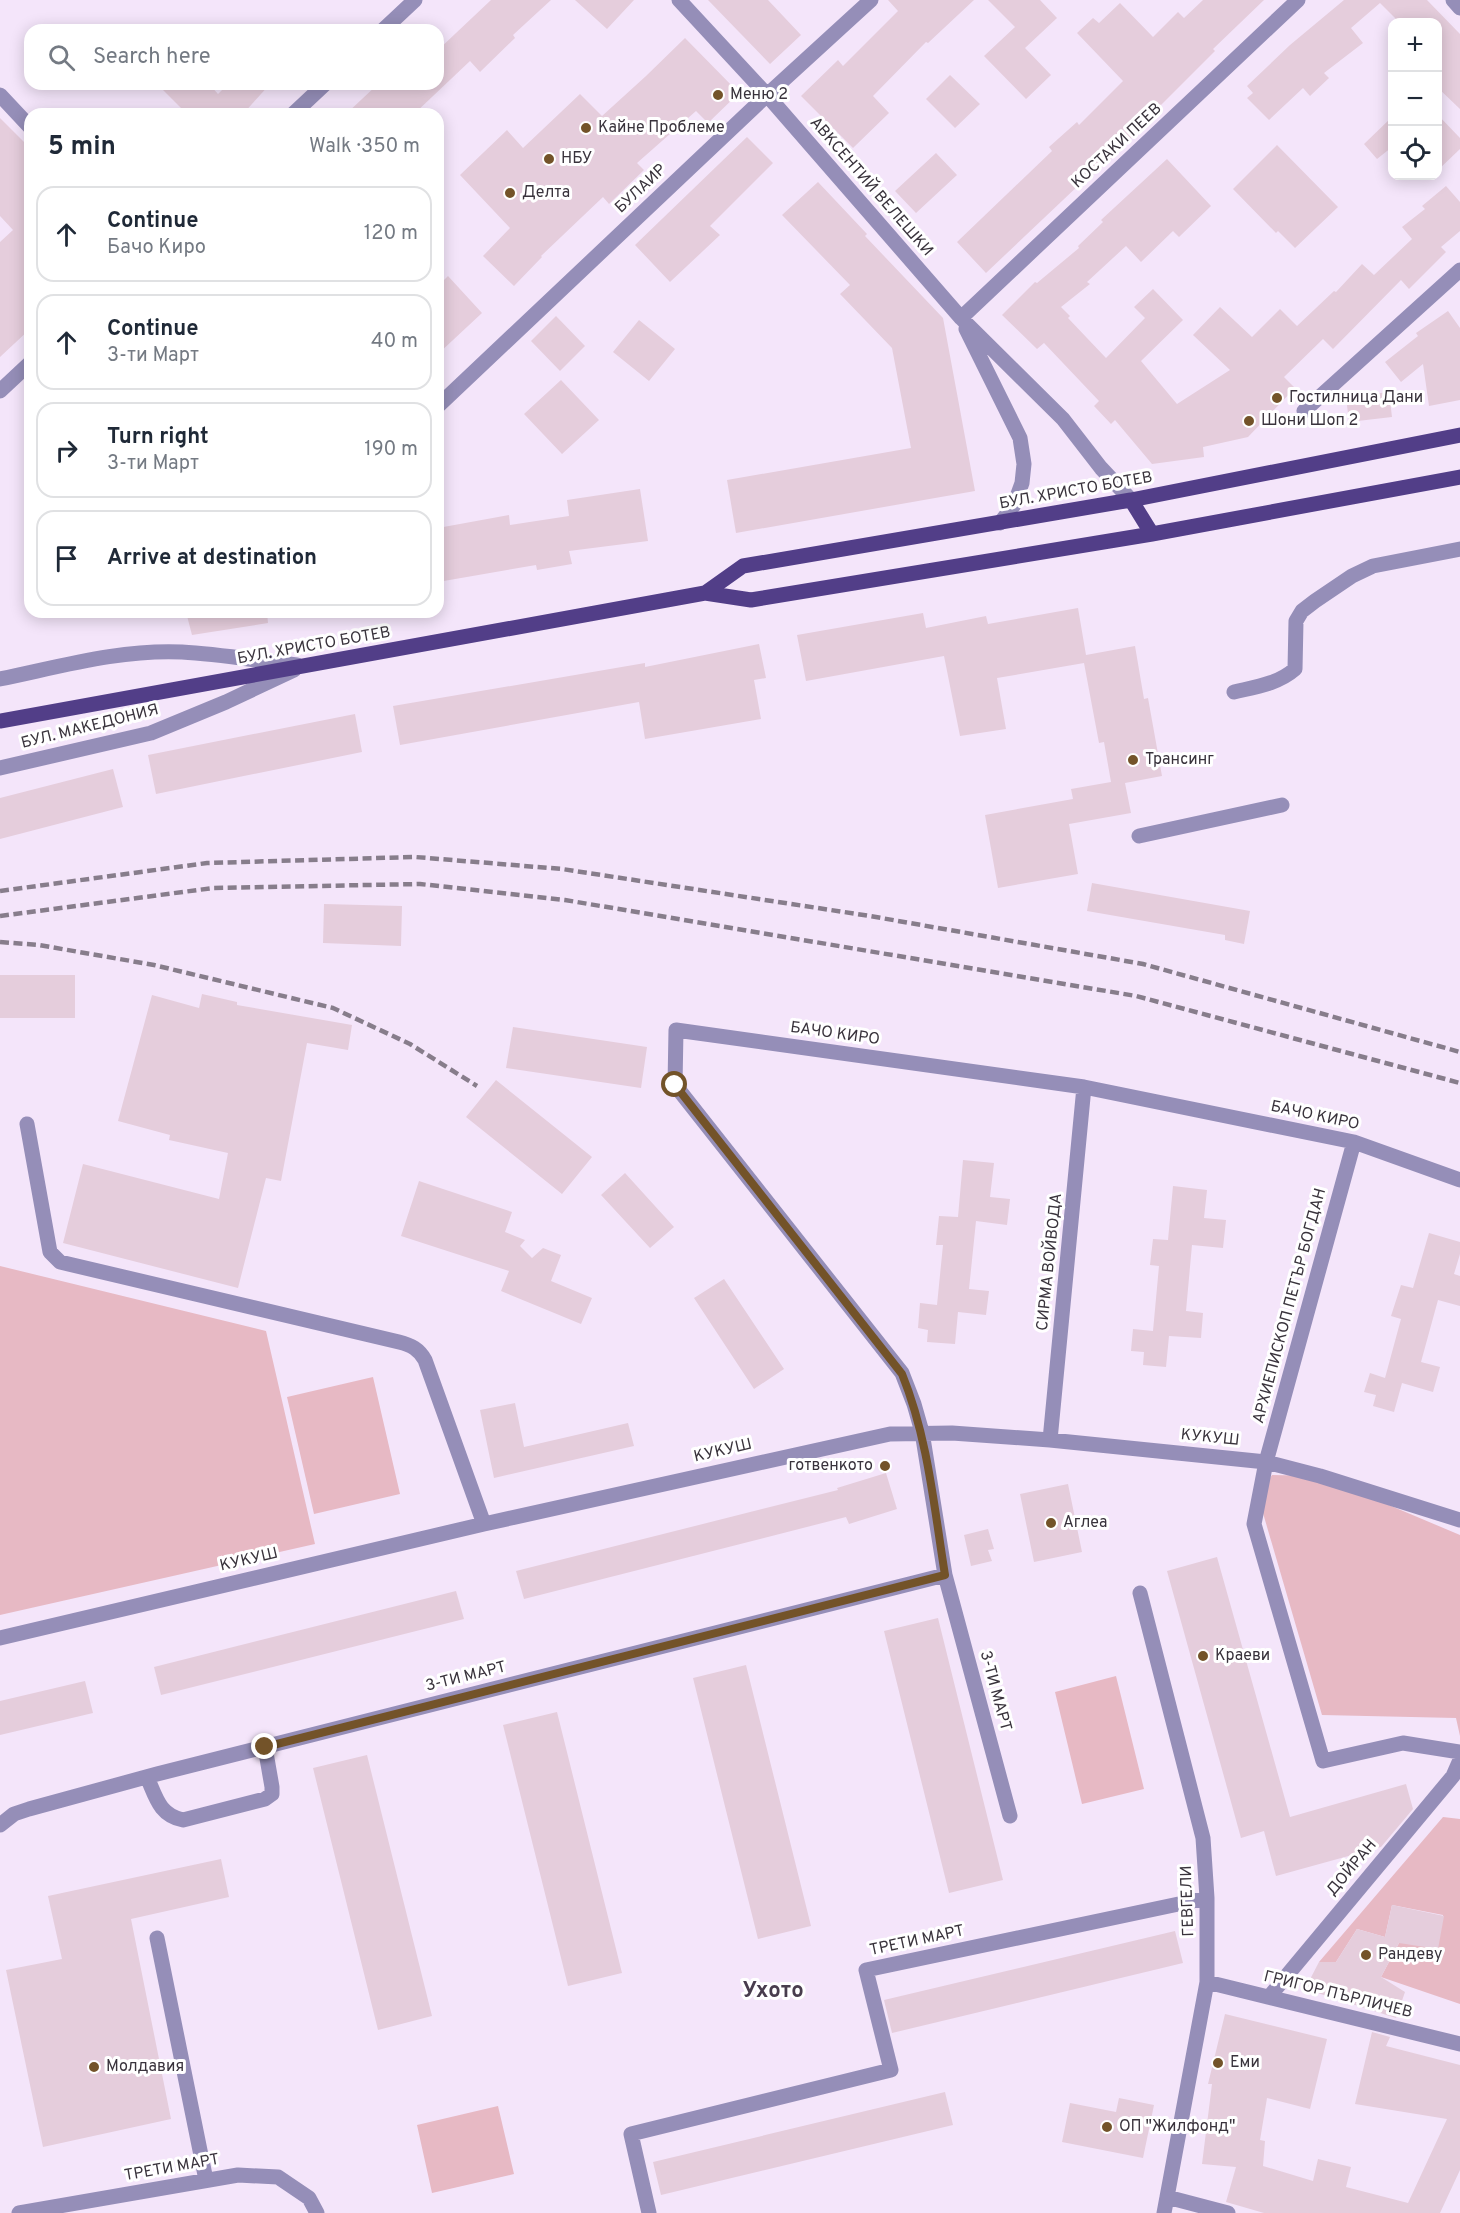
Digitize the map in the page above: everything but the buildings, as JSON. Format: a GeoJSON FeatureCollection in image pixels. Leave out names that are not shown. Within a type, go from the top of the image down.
{"type":"FeatureCollection","features":[{"type":"Feature","properties":{"kind":"main road","name":"БУЛ. ХРИСТО БОТЕВ"},"geometry":{"type":"LineString","coordinates":[[705,593],[743,566],[1131,500],[1460,435]]}},
{"type":"Feature","properties":{"kind":"main road","name":"БУЛ. ХРИСТО БОТЕВ"},"geometry":{"type":"LineString","coordinates":[[0,721],[705,593],[751,600],[1152,534],[1460,477]]}},
{"type":"Feature","properties":{"kind":"main road"},"geometry":{"type":"LineString","coordinates":[[1131,500],[1152,534]]}},
{"type":"Feature","properties":{"kind":"street"},"geometry":{"type":"LineString","coordinates":[[389,24],[415,0]]}},
{"type":"Feature","properties":{"kind":"street","name":"АВКСЕНТИЙ ВЕЛЕШКИ"},"geometry":{"type":"LineString","coordinates":[[679,0],[767,95],[961,318],[1063,419],[1101,468],[1131,500]]}},
{"type":"Feature","properties":{"kind":"street","name":"БУЛАИР"},"geometry":{"type":"LineString","coordinates":[[444,400],[767,95],[871,0]]}},
{"type":"Feature","properties":{"kind":"street","name":"КОСТАКИ ПЕЕВ"},"geometry":{"type":"LineString","coordinates":[[961,318],[1298,0]]}},
{"type":"Feature","properties":{"kind":"street"},"geometry":{"type":"LineString","coordinates":[[1453,0],[1460,8]]}},
{"type":"Feature","properties":{"kind":"street"},"geometry":{"type":"LineString","coordinates":[[299,108],[319,90]]}},
{"type":"Feature","properties":{"kind":"street"},"geometry":{"type":"LineString","coordinates":[[0,95],[24,121]]}},
{"type":"Feature","properties":{"kind":"street"},"geometry":{"type":"LineString","coordinates":[[1304,411],[1460,270]]}},
{"type":"Feature","properties":{"kind":"street","name":"АВКСЕНТИЙ ВЕЛЕШКИ"},"geometry":{"type":"LineString","coordinates":[[961,318],[1020,438],[1024,464],[1022,483],[1014,505],[1000,523]]}},
{"type":"Feature","properties":{"kind":"street"},"geometry":{"type":"LineString","coordinates":[[0,391],[24,369]]}},
{"type":"Feature","properties":{"kind":"street"},"geometry":{"type":"LineString","coordinates":[[1234,692],[1277,681],[1295,669],[1296,621],[1302,611],[1352,576],[1373,566],[1460,549]]}},
{"type":"Feature","properties":{"kind":"street"},"geometry":{"type":"LineString","coordinates":[[0,679],[110,657],[148,653],[182,652],[303,666]]}},
{"type":"Feature","properties":{"kind":"street","name":"БУЛ. МАКЕДОНИЯ"},"geometry":{"type":"LineString","coordinates":[[0,768],[151,733],[226,702],[303,666]]}},
{"type":"Feature","properties":{"kind":"street"},"geometry":{"type":"LineString","coordinates":[[1139,836],[1282,806]]}},
{"type":"Feature","properties":{"kind":"street","name":"БАЧО КИРО"},"geometry":{"type":"LineString","coordinates":[[922,1432],[902,1374],[675,1085],[676,1030],[1084,1087],[1354,1142],[1460,1180]]}},
{"type":"Feature","properties":{"kind":"street","name":"СИРМА ВОЙВОДА"},"geometry":{"type":"LineString","coordinates":[[1050,1440],[1084,1087]]}},
{"type":"Feature","properties":{"kind":"street"},"geometry":{"type":"LineString","coordinates":[[27,1124],[50,1252],[60,1262],[408,1344],[421,1353],[484,1524]]}},
{"type":"Feature","properties":{"kind":"street","name":"АРХИЕПИСКОП ПЕТЪР БОГДАН"},"geometry":{"type":"LineString","coordinates":[[1354,1142],[1266,1462],[1254,1524],[1323,1761],[1403,1743],[1460,1752]]}},
{"type":"Feature","properties":{"kind":"street","name":"КУКУШ"},"geometry":{"type":"LineString","coordinates":[[0,1638],[484,1524],[890,1434],[922,1432],[1050,1440],[1266,1462],[1320,1476],[1460,1520]]}},
{"type":"Feature","properties":{"kind":"street","name":"3-ТИ МАРТ"},"geometry":{"type":"LineString","coordinates":[[922,1432],[945,1575],[1010,1816]]}},
{"type":"Feature","properties":{"kind":"street","name":"3-ТИ МАРТ"},"geometry":{"type":"LineString","coordinates":[[0,1825],[15,1814],[29,1809],[147,1777],[945,1575]]}},
{"type":"Feature","properties":{"kind":"street","name":"ГЕВГЕЛИ"},"geometry":{"type":"LineString","coordinates":[[1140,1593],[1203,1838],[1207,1898],[1207,1982],[1164,2213]]}},
{"type":"Feature","properties":{"kind":"street"},"geometry":{"type":"LineString","coordinates":[[147,1777],[163,1811],[170,1818],[183,1820],[265,1799],[272,1794],[265,1747]]}},
{"type":"Feature","properties":{"kind":"street","name":"ДОЙРАН"},"geometry":{"type":"LineString","coordinates":[[1269,1997],[1456,1780],[1460,1760]]}},
{"type":"Feature","properties":{"kind":"street","name":"ТРЕТИ МАРТ"},"geometry":{"type":"LineString","coordinates":[[649,2213],[631,2133],[891,2070],[866,1970],[1207,1898]]}},
{"type":"Feature","properties":{"kind":"street"},"geometry":{"type":"LineString","coordinates":[[157,1938],[206,2180]]}},
{"type":"Feature","properties":{"kind":"street","name":"ГРИГОР ПЪРЛИЧЕВ"},"geometry":{"type":"LineString","coordinates":[[1207,1982],[1460,2044]]}},
{"type":"Feature","properties":{"kind":"street","name":"ТРЕТИ МАРТ"},"geometry":{"type":"LineString","coordinates":[[19,2213],[238,2175],[278,2177],[309,2198],[317,2213]]}},
{"type":"Feature","properties":{"kind":"street"},"geometry":{"type":"LineString","coordinates":[[1167,2197],[1228,2213]]}},
{"type":"Feature","properties":{"kind":"shaded area"},"geometry":{"type":"Polygon","coordinates":[[[0,1266],[266,1331],[315,1544],[0,1615],[0,1266]]]}},
{"type":"Feature","properties":{"kind":"shaded area"},"geometry":{"type":"Polygon","coordinates":[[[373,1377],[400,1494],[314,1514],[287,1397],[373,1377]]]}},
{"type":"Feature","properties":{"kind":"shaded area"},"geometry":{"type":"Polygon","coordinates":[[[1272,1475],[1320,1476],[1460,1535],[1460,1736],[1456,1718],[1322,1715],[1258,1496],[1272,1475]]]}},
{"type":"Feature","properties":{"kind":"shaded area"},"geometry":{"type":"Polygon","coordinates":[[[1116,1676],[1144,1789],[1082,1804],[1055,1692],[1116,1676]]]}},
{"type":"Feature","properties":{"kind":"shaded area"},"geometry":{"type":"Polygon","coordinates":[[[1443,1817],[1460,1819],[1460,2004],[1381,1977],[1399,1943],[1443,1919],[1443,1915],[1392,1905],[1385,1937],[1357,1929],[1336,1962],[1319,1962],[1443,1817]]]}},
{"type":"Feature","properties":{"kind":"shaded area"},"geometry":{"type":"Polygon","coordinates":[[[498,2106],[514,2174],[432,2193],[417,2125],[498,2106]]]}},
{"type":"Feature","properties":{"kind":"railway"},"geometry":{"type":"LineString","coordinates":[[0,891],[207,863],[415,857],[562,869],[870,916],[1143,964],[1460,1052]]}},
{"type":"Feature","properties":{"kind":"railway"},"geometry":{"type":"LineString","coordinates":[[0,916],[213,888],[420,884],[565,900],[1136,996],[1460,1083]]}},
{"type":"Feature","properties":{"kind":"railway"},"geometry":{"type":"LineString","coordinates":[[0,942],[39,945],[154,965],[333,1008],[410,1044],[477,1086]]}},
{"type":"Feature","properties":{"kind":"place","name":"Меню 2"},"geometry":{"type":"Point","coordinates":[718,95]}},
{"type":"Feature","properties":{"kind":"place","name":"Кайне Проблеме"},"geometry":{"type":"Point","coordinates":[586,128]}},
{"type":"Feature","properties":{"kind":"place","name":"НБУ"},"geometry":{"type":"Point","coordinates":[549,159]}},
{"type":"Feature","properties":{"kind":"place","name":"Делта"},"geometry":{"type":"Point","coordinates":[510,193]}},
{"type":"Feature","properties":{"kind":"place","name":"Гостилница Дани"},"geometry":{"type":"Point","coordinates":[1277,398]}},
{"type":"Feature","properties":{"kind":"place","name":"Шони Шоп 2"},"geometry":{"type":"Point","coordinates":[1249,421]}},
{"type":"Feature","properties":{"kind":"place","name":"Трансинг"},"geometry":{"type":"Point","coordinates":[1133,760]}},
{"type":"Feature","properties":{"kind":"place","name":"готвенкото"},"geometry":{"type":"Point","coordinates":[885,1466]}},
{"type":"Feature","properties":{"kind":"place","name":"Аглеа"},"geometry":{"type":"Point","coordinates":[1051,1523]}},
{"type":"Feature","properties":{"kind":"place","name":"Краеви"},"geometry":{"type":"Point","coordinates":[1203,1656]}},
{"type":"Feature","properties":{"kind":"place","name":"Рандеву"},"geometry":{"type":"Point","coordinates":[1366,1955]}},
{"type":"Feature","properties":{"kind":"place","name":"Еми"},"geometry":{"type":"Point","coordinates":[1218,2063]}},
{"type":"Feature","properties":{"kind":"place","name":"Молдавия"},"geometry":{"type":"Point","coordinates":[94,2067]}},
{"type":"Feature","properties":{"kind":"place","name":"ОП \"Жилфонд\""},"geometry":{"type":"Point","coordinates":[1107,2127]}},
{"type":"Feature","properties":{"kind":"district","name":"Ухото"},"geometry":{"type":"Point","coordinates":[773,1991]}},
{"type":"Feature","properties":{"kind":"route"},"geometry":{"type":"LineString","coordinates":[[265,1747],[945,1575],[922,1432],[902,1374],[675,1085]]}}]}
